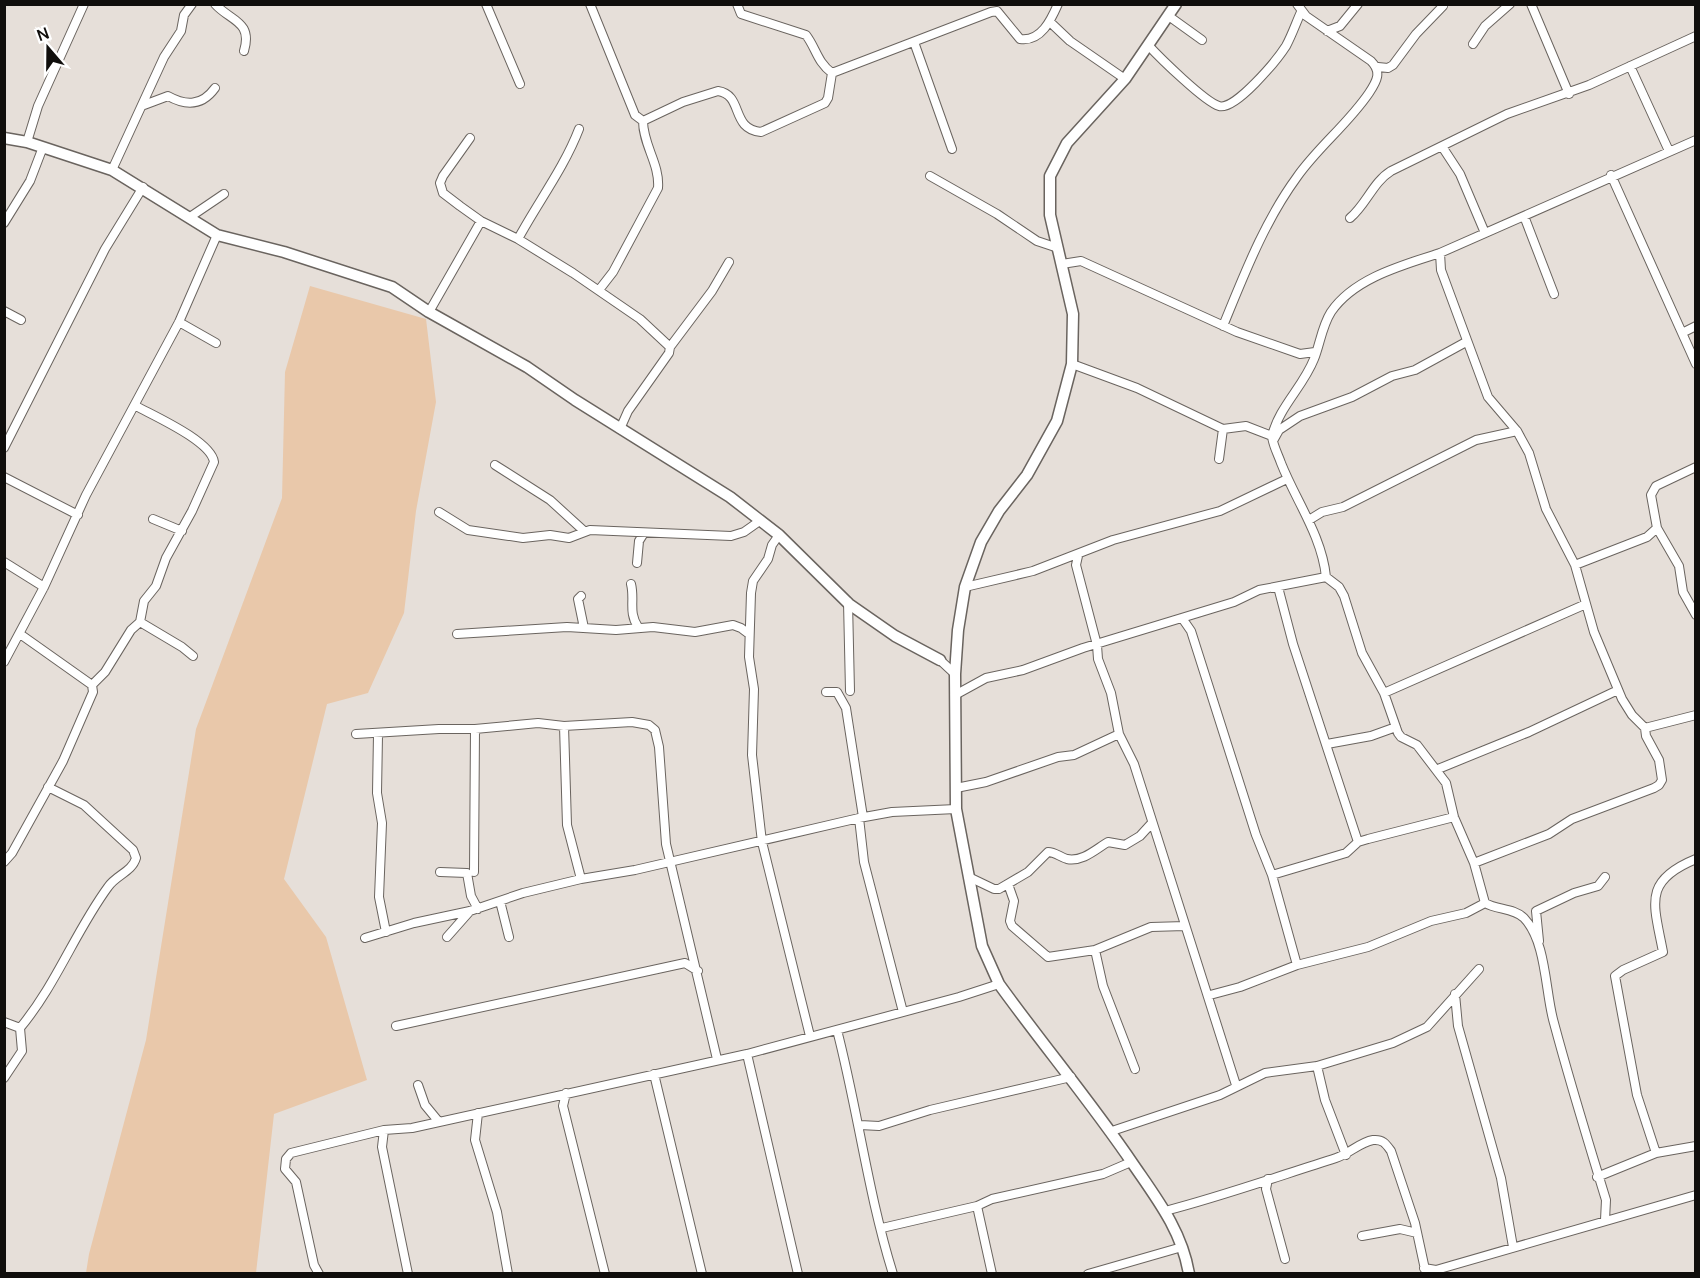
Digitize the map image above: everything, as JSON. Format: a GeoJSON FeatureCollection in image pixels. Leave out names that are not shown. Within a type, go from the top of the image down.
{"type":"FeatureCollection","features":[{"type":"Feature","properties":{"kind":"street"},"geometry":{"type":"LineString","coordinates":[[27,142],[38,106],[84,4]]}},
{"type":"Feature","properties":{"kind":"street"},"geometry":{"type":"LineString","coordinates":[[112,170],[144,105],[164,57],[181,30],[184,15],[192,4]]}},
{"type":"Feature","properties":{"kind":"street"},"geometry":{"type":"LineString","coordinates":[[215,4],[234,17],[245,30],[248,40],[244,51]]}},
{"type":"Feature","properties":{"kind":"street"},"geometry":{"type":"LineString","coordinates":[[486,4],[520,84]]}},
{"type":"Feature","properties":{"kind":"street"},"geometry":{"type":"LineString","coordinates":[[590,4],[635,115],[644,121]]}},
{"type":"Feature","properties":{"kind":"street"},"geometry":{"type":"LineString","coordinates":[[737,4],[741,14],[806,35],[812,43],[816,57],[832,73]]}},
{"type":"Feature","properties":{"kind":"street"},"geometry":{"type":"LineString","coordinates":[[832,73],[991,12],[997,11],[1004,16],[1020,39],[1030,39],[1051,23],[1058,4]]}},
{"type":"Feature","properties":{"kind":"street"},"geometry":{"type":"LineString","coordinates":[[1176,4],[1170,17],[1125,79],[1067,143],[1056,161],[1048,194],[1050,215],[1073,314],[1072,364],[1057,421],[1027,475],[999,511],[981,542],[965,587],[958,630],[955,695],[956,809],[971,878],[982,946],[999,984],[1112,1131],[1165,1211],[1182,1247],[1189,1274]]}},
{"type":"Feature","properties":{"kind":"street"},"geometry":{"type":"LineString","coordinates":[[1327,31],[1340,26],[1358,4]]}},
{"type":"Feature","properties":{"kind":"street"},"geometry":{"type":"LineString","coordinates":[[1473,44],[1485,26],[1510,4]]}},
{"type":"Feature","properties":{"kind":"street"},"geometry":{"type":"LineString","coordinates":[[1531,4],[1569,94]]}},
{"type":"Feature","properties":{"kind":"street"},"geometry":{"type":"LineString","coordinates":[[1148,45],[1175,73],[1213,102],[1220,106],[1230,105],[1261,77],[1284,48],[1299,8],[1378,67],[1388,68],[1443,6]]}},
{"type":"Feature","properties":{"kind":"street"},"geometry":{"type":"LineString","coordinates":[[1170,17],[1202,40]]}},
{"type":"Feature","properties":{"kind":"street"},"geometry":{"type":"LineString","coordinates":[[1051,23],[1070,41],[1125,79]]}},
{"type":"Feature","properties":{"kind":"street"},"geometry":{"type":"LineString","coordinates":[[1350,218],[1360,210],[1386,174],[1507,114],[1569,94],[1695,36]]}},
{"type":"Feature","properties":{"kind":"street"},"geometry":{"type":"LineString","coordinates":[[914,42],[952,149]]}},
{"type":"Feature","properties":{"kind":"street"},"geometry":{"type":"LineString","coordinates":[[1630,66],[1669,151]]}},
{"type":"Feature","properties":{"kind":"street"},"geometry":{"type":"LineString","coordinates":[[1223,326],[1275,210],[1299,174],[1368,93],[1379,75],[1378,67]]}},
{"type":"Feature","properties":{"kind":"street"},"geometry":{"type":"LineString","coordinates":[[644,121],[683,102],[718,91],[724,92],[733,100],[741,123],[753,132],[761,132],[825,103],[832,73]]}},
{"type":"Feature","properties":{"kind":"street"},"geometry":{"type":"LineString","coordinates":[[144,105],[168,96],[182,103],[192,103],[210,96],[215,88]]}},
{"type":"Feature","properties":{"kind":"street"},"geometry":{"type":"LineString","coordinates":[[599,290],[613,272],[658,188],[659,173],[645,136],[644,121]]}},
{"type":"Feature","properties":{"kind":"street"},"geometry":{"type":"LineString","coordinates":[[518,239],[533,209],[569,154],[579,129]]}},
{"type":"Feature","properties":{"kind":"street"},"geometry":{"type":"LineString","coordinates":[[4,138],[27,142],[112,170],[217,235],[284,252],[392,287],[429,312],[527,367],[761,520],[848,603],[895,636],[940,660],[956,674]]}},
{"type":"Feature","properties":{"kind":"street"},"geometry":{"type":"LineString","coordinates":[[470,138],[443,177],[441,189],[481,221],[518,239],[599,290],[647,324],[670,347]]}},
{"type":"Feature","properties":{"kind":"street"},"geometry":{"type":"LineString","coordinates":[[1485,903],[1474,863],[1454,817],[1451,798],[1438,769],[1413,742],[1401,737],[1384,693],[1362,653],[1344,596],[1339,587],[1326,577],[1322,554],[1309,520],[1287,479],[1272,439],[1276,420],[1315,358],[1315,352],[1331,313],[1348,294],[1400,266],[1440,253],[1611,175],[1695,140]]}},
{"type":"Feature","properties":{"kind":"street"},"geometry":{"type":"LineString","coordinates":[[4,223],[30,181],[43,147]]}},
{"type":"Feature","properties":{"kind":"street"},"geometry":{"type":"LineString","coordinates":[[1443,147],[1460,174],[1485,233]]}},
{"type":"Feature","properties":{"kind":"street"},"geometry":{"type":"LineString","coordinates":[[1611,175],[1695,364]]}},
{"type":"Feature","properties":{"kind":"street"},"geometry":{"type":"LineString","coordinates":[[930,176],[997,214],[1036,241],[1058,248]]}},
{"type":"Feature","properties":{"kind":"street"},"geometry":{"type":"LineString","coordinates":[[4,448],[105,249],[142,187]]}},
{"type":"Feature","properties":{"kind":"street"},"geometry":{"type":"LineString","coordinates":[[190,217],[224,194]]}},
{"type":"Feature","properties":{"kind":"street"},"geometry":{"type":"LineString","coordinates":[[1524,216],[1554,294]]}},
{"type":"Feature","properties":{"kind":"street"},"geometry":{"type":"LineString","coordinates":[[429,312],[481,221]]}},
{"type":"Feature","properties":{"kind":"street"},"geometry":{"type":"LineString","coordinates":[[4,662],[179,322],[217,235]]}},
{"type":"Feature","properties":{"kind":"street"},"geometry":{"type":"LineString","coordinates":[[1440,253],[1441,270],[1488,397],[1517,431],[1528,453],[1546,509],[1575,565],[1594,632],[1618,690],[1632,715],[1646,728],[1646,736],[1659,760],[1662,780],[1659,785],[1572,819],[1549,834],[1474,863]]}},
{"type":"Feature","properties":{"kind":"street"},"geometry":{"type":"LineString","coordinates":[[1062,264],[1081,261],[1223,326],[1300,354],[1315,352]]}},
{"type":"Feature","properties":{"kind":"street"},"geometry":{"type":"LineString","coordinates":[[620,429],[628,411],[669,353],[670,347],[712,291],[729,262]]}},
{"type":"Feature","properties":{"kind":"street"},"geometry":{"type":"LineString","coordinates":[[4,311],[21,320]]}},
{"type":"Feature","properties":{"kind":"street"},"geometry":{"type":"LineString","coordinates":[[179,322],[216,343]]}},
{"type":"Feature","properties":{"kind":"street"},"geometry":{"type":"LineString","coordinates":[[1682,333],[1695,326]]}},
{"type":"Feature","properties":{"kind":"street"},"geometry":{"type":"LineString","coordinates":[[1272,439],[1279,430],[1300,416],[1352,397],[1392,376],[1415,370],[1466,342]]}},
{"type":"Feature","properties":{"kind":"street"},"geometry":{"type":"LineString","coordinates":[[1072,364],[1137,388],[1223,429],[1246,426],[1272,439]]}},
{"type":"Feature","properties":{"kind":"street"},"geometry":{"type":"LineString","coordinates":[[92,685],[105,672],[131,630],[140,622],[144,601],[156,586],[169,551],[182,531],[210,472],[213,457],[198,441],[136,406]]}},
{"type":"Feature","properties":{"kind":"street"},"geometry":{"type":"LineString","coordinates":[[1219,459],[1223,429]]}},
{"type":"Feature","properties":{"kind":"street"},"geometry":{"type":"LineString","coordinates":[[1309,520],[1322,512],[1343,507],[1476,440],[1517,431]]}},
{"type":"Feature","properties":{"kind":"street"},"geometry":{"type":"LineString","coordinates":[[495,465],[549,500],[584,531]]}},
{"type":"Feature","properties":{"kind":"street"},"geometry":{"type":"LineString","coordinates":[[1695,467],[1653,490],[1651,495],[1657,528],[1679,566],[1683,592],[1695,615]]}},
{"type":"Feature","properties":{"kind":"street"},"geometry":{"type":"LineString","coordinates":[[4,477],[78,515]]}},
{"type":"Feature","properties":{"kind":"street"},"geometry":{"type":"LineString","coordinates":[[965,587],[1033,572],[1066,560],[1077,560],[1113,540],[1220,511],[1287,479]]}},
{"type":"Feature","properties":{"kind":"street"},"geometry":{"type":"LineString","coordinates":[[439,512],[468,530],[500,532],[523,538],[550,535],[568,538],[584,531],[731,536],[744,532],[761,520]]}},
{"type":"Feature","properties":{"kind":"street"},"geometry":{"type":"LineString","coordinates":[[153,519],[182,531]]}},
{"type":"Feature","properties":{"kind":"street"},"geometry":{"type":"LineString","coordinates":[[1575,565],[1647,537],[1657,528]]}},
{"type":"Feature","properties":{"kind":"street"},"geometry":{"type":"LineString","coordinates":[[638,563],[639,541],[644,534]]}},
{"type":"Feature","properties":{"kind":"street"},"geometry":{"type":"LineString","coordinates":[[779,535],[753,581],[745,626],[749,634],[754,689],[752,755],[762,842],[810,1036]]}},
{"type":"Feature","properties":{"kind":"street"},"geometry":{"type":"LineString","coordinates":[[1077,560],[1097,645],[1098,660],[1109,687],[1115,737],[1124,743],[1134,764],[1151,824],[1210,995],[1236,1085]]}},
{"type":"Feature","properties":{"kind":"street"},"geometry":{"type":"LineString","coordinates":[[4,562],[44,587]]}},
{"type":"Feature","properties":{"kind":"street"},"geometry":{"type":"LineString","coordinates":[[955,695],[986,678],[1014,673],[1044,660],[1234,602],[1259,590],[1326,577]]}},
{"type":"Feature","properties":{"kind":"street"},"geometry":{"type":"LineString","coordinates":[[631,584],[633,594],[631,613],[638,627]]}},
{"type":"Feature","properties":{"kind":"street"},"geometry":{"type":"LineString","coordinates":[[1278,587],[1314,712],[1327,744],[1358,842]]}},
{"type":"Feature","properties":{"kind":"street"},"geometry":{"type":"LineString","coordinates":[[581,596],[578,599],[584,628]]}},
{"type":"Feature","properties":{"kind":"street"},"geometry":{"type":"LineString","coordinates":[[848,603],[850,691]]}},
{"type":"Feature","properties":{"kind":"street"},"geometry":{"type":"LineString","coordinates":[[1384,693],[1586,604]]}},
{"type":"Feature","properties":{"kind":"street"},"geometry":{"type":"LineString","coordinates":[[1182,618],[1191,631],[1256,835],[1272,875],[1297,965]]}},
{"type":"Feature","properties":{"kind":"street"},"geometry":{"type":"LineString","coordinates":[[140,622],[193,656]]}},
{"type":"Feature","properties":{"kind":"street"},"geometry":{"type":"LineString","coordinates":[[457,634],[525,628],[616,630],[638,627],[669,627],[695,632],[733,625],[745,626]]}},
{"type":"Feature","properties":{"kind":"street"},"geometry":{"type":"LineString","coordinates":[[4,862],[12,853],[48,787],[90,704],[93,692],[92,685],[20,634]]}},
{"type":"Feature","properties":{"kind":"street"},"geometry":{"type":"LineString","coordinates":[[940,660],[957,656]]}},
{"type":"Feature","properties":{"kind":"street"},"geometry":{"type":"LineString","coordinates":[[1438,769],[1593,704],[1618,690]]}},
{"type":"Feature","properties":{"kind":"street"},"geometry":{"type":"LineString","coordinates":[[826,692],[837,692],[846,708],[861,818],[864,862],[903,1012]]}},
{"type":"Feature","properties":{"kind":"street"},"geometry":{"type":"LineString","coordinates":[[1646,728],[1695,715]]}},
{"type":"Feature","properties":{"kind":"street"},"geometry":{"type":"LineString","coordinates":[[356,735],[439,729],[475,729],[538,723],[564,726],[632,722],[649,725],[655,730],[659,747],[663,828],[717,1059]]}},
{"type":"Feature","properties":{"kind":"street"},"geometry":{"type":"LineString","coordinates":[[564,726],[567,825],[581,879]]}},
{"type":"Feature","properties":{"kind":"street"},"geometry":{"type":"LineString","coordinates":[[1327,744],[1371,736],[1396,727]]}},
{"type":"Feature","properties":{"kind":"street"},"geometry":{"type":"LineString","coordinates":[[474,872],[475,729]]}},
{"type":"Feature","properties":{"kind":"street"},"geometry":{"type":"LineString","coordinates":[[378,735],[377,784],[382,823],[379,897],[386,932]]}},
{"type":"Feature","properties":{"kind":"street"},"geometry":{"type":"LineString","coordinates":[[956,788],[986,782],[1058,758],[1074,755],[1094,744],[1115,737]]}},
{"type":"Feature","properties":{"kind":"street"},"geometry":{"type":"LineString","coordinates":[[4,1078],[22,1051],[20,1029],[44,998],[108,886],[114,879],[130,870],[136,858],[133,850],[84,805],[48,787]]}},
{"type":"Feature","properties":{"kind":"street"},"geometry":{"type":"LineString","coordinates":[[365,938],[581,879],[762,842],[892,812],[956,809]]}},
{"type":"Feature","properties":{"kind":"street"},"geometry":{"type":"LineString","coordinates":[[1272,875],[1346,853],[1358,842],[1454,817]]}},
{"type":"Feature","properties":{"kind":"street"},"geometry":{"type":"LineString","coordinates":[[971,878],[994,889],[1028,872],[1048,852],[1070,860],[1094,853],[1108,842],[1125,845],[1140,836],[1151,824]]}},
{"type":"Feature","properties":{"kind":"street"},"geometry":{"type":"LineString","coordinates":[[1656,1153],[1637,1095],[1615,976],[1623,970],[1664,952],[1655,907],[1657,889],[1665,875],[1695,859]]}},
{"type":"Feature","properties":{"kind":"street"},"geometry":{"type":"LineString","coordinates":[[440,872],[467,873],[474,910]]}},
{"type":"Feature","properties":{"kind":"street"},"geometry":{"type":"LineString","coordinates":[[1605,877],[1598,886],[1574,893],[1536,911],[1540,954],[1553,1020],[1606,1200],[1605,1220]]}},
{"type":"Feature","properties":{"kind":"street"},"geometry":{"type":"LineString","coordinates":[[1008,884],[1014,901],[1010,921],[1012,926],[1042,953],[1053,958],[1095,950],[1150,927],[1185,926]]}},
{"type":"Feature","properties":{"kind":"street"},"geometry":{"type":"LineString","coordinates":[[500,901],[509,937]]}},
{"type":"Feature","properties":{"kind":"street"},"geometry":{"type":"LineString","coordinates":[[1210,995],[1240,987],[1297,965],[1368,946],[1431,921],[1466,913],[1485,903],[1522,916],[1530,926],[1540,954]]}},
{"type":"Feature","properties":{"kind":"street"},"geometry":{"type":"LineString","coordinates":[[447,937],[474,910]]}},
{"type":"Feature","properties":{"kind":"street"},"geometry":{"type":"LineString","coordinates":[[1095,950],[1103,986],[1135,1069]]}},
{"type":"Feature","properties":{"kind":"street"},"geometry":{"type":"LineString","coordinates":[[396,1026],[685,963],[698,971]]}},
{"type":"Feature","properties":{"kind":"street"},"geometry":{"type":"LineString","coordinates":[[1112,1131],[1220,1095],[1236,1085],[1265,1073],[1317,1066],[1368,1052],[1418,1032],[1427,1027],[1479,969]]}},
{"type":"Feature","properties":{"kind":"street"},"geometry":{"type":"LineString","coordinates":[[319,1274],[296,1182],[285,1168],[286,1159],[291,1153],[384,1130],[440,1122],[747,1054],[999,984]]}},
{"type":"Feature","properties":{"kind":"street"},"geometry":{"type":"LineString","coordinates":[[1455,994],[1458,1026],[1498,1168],[1513,1247]]}},
{"type":"Feature","properties":{"kind":"street"},"geometry":{"type":"LineString","coordinates":[[4,1022],[20,1029]]}},
{"type":"Feature","properties":{"kind":"street"},"geometry":{"type":"LineString","coordinates":[[837,1030],[860,1125],[861,1146],[893,1274]]}},
{"type":"Feature","properties":{"kind":"street"},"geometry":{"type":"LineString","coordinates":[[747,1054],[798,1274]]}},
{"type":"Feature","properties":{"kind":"street"},"geometry":{"type":"LineString","coordinates":[[1317,1066],[1325,1100],[1346,1155]]}},
{"type":"Feature","properties":{"kind":"street"},"geometry":{"type":"LineString","coordinates":[[654,1074],[678,1183],[702,1274]]}},
{"type":"Feature","properties":{"kind":"street"},"geometry":{"type":"LineString","coordinates":[[860,1125],[879,1126],[930,1110],[1071,1077]]}},
{"type":"Feature","properties":{"kind":"street"},"geometry":{"type":"LineString","coordinates":[[418,1085],[425,1105],[440,1122]]}},
{"type":"Feature","properties":{"kind":"street"},"geometry":{"type":"LineString","coordinates":[[566,1093],[563,1106],[582,1173],[588,1210],[605,1274]]}},
{"type":"Feature","properties":{"kind":"street"},"geometry":{"type":"LineString","coordinates":[[478,1113],[476,1140],[497,1212],[508,1274]]}},
{"type":"Feature","properties":{"kind":"street"},"geometry":{"type":"LineString","coordinates":[[384,1130],[382,1147],[408,1274]]}},
{"type":"Feature","properties":{"kind":"street"},"geometry":{"type":"LineString","coordinates":[[1165,1211],[1214,1199],[1268,1179],[1346,1155],[1365,1142],[1380,1140],[1386,1143],[1411,1226],[1417,1233],[1425,1271],[1435,1272],[1513,1247],[1695,1195]]}},
{"type":"Feature","properties":{"kind":"street"},"geometry":{"type":"LineString","coordinates":[[1598,1177],[1656,1153],[1695,1146]]}},
{"type":"Feature","properties":{"kind":"street"},"geometry":{"type":"LineString","coordinates":[[882,1228],[977,1206],[992,1199],[1103,1174],[1131,1162]]}},
{"type":"Feature","properties":{"kind":"street"},"geometry":{"type":"LineString","coordinates":[[1268,1179],[1266,1189],[1285,1259]]}},
{"type":"Feature","properties":{"kind":"street"},"geometry":{"type":"LineString","coordinates":[[1255,1184],[1266,1189]]}},
{"type":"Feature","properties":{"kind":"street"},"geometry":{"type":"LineString","coordinates":[[977,1206],[992,1274]]}},
{"type":"Feature","properties":{"kind":"street"},"geometry":{"type":"LineString","coordinates":[[1362,1236],[1411,1226]]}},
{"type":"Feature","properties":{"kind":"street"},"geometry":{"type":"LineString","coordinates":[[1088,1274],[1182,1247]]}},
{"type":"Feature","properties":{"kind":"shaded area"},"geometry":{"type":"Polygon","coordinates":[[[310,286],[426,319],[436,402],[416,511],[404,613],[368,693],[327,704],[284,879],[326,937],[367,1080],[274,1114],[256,1273],[86,1273],[89,1254],[146,1040],[196,729],[282,498],[285,372],[310,286]]]}}]}
